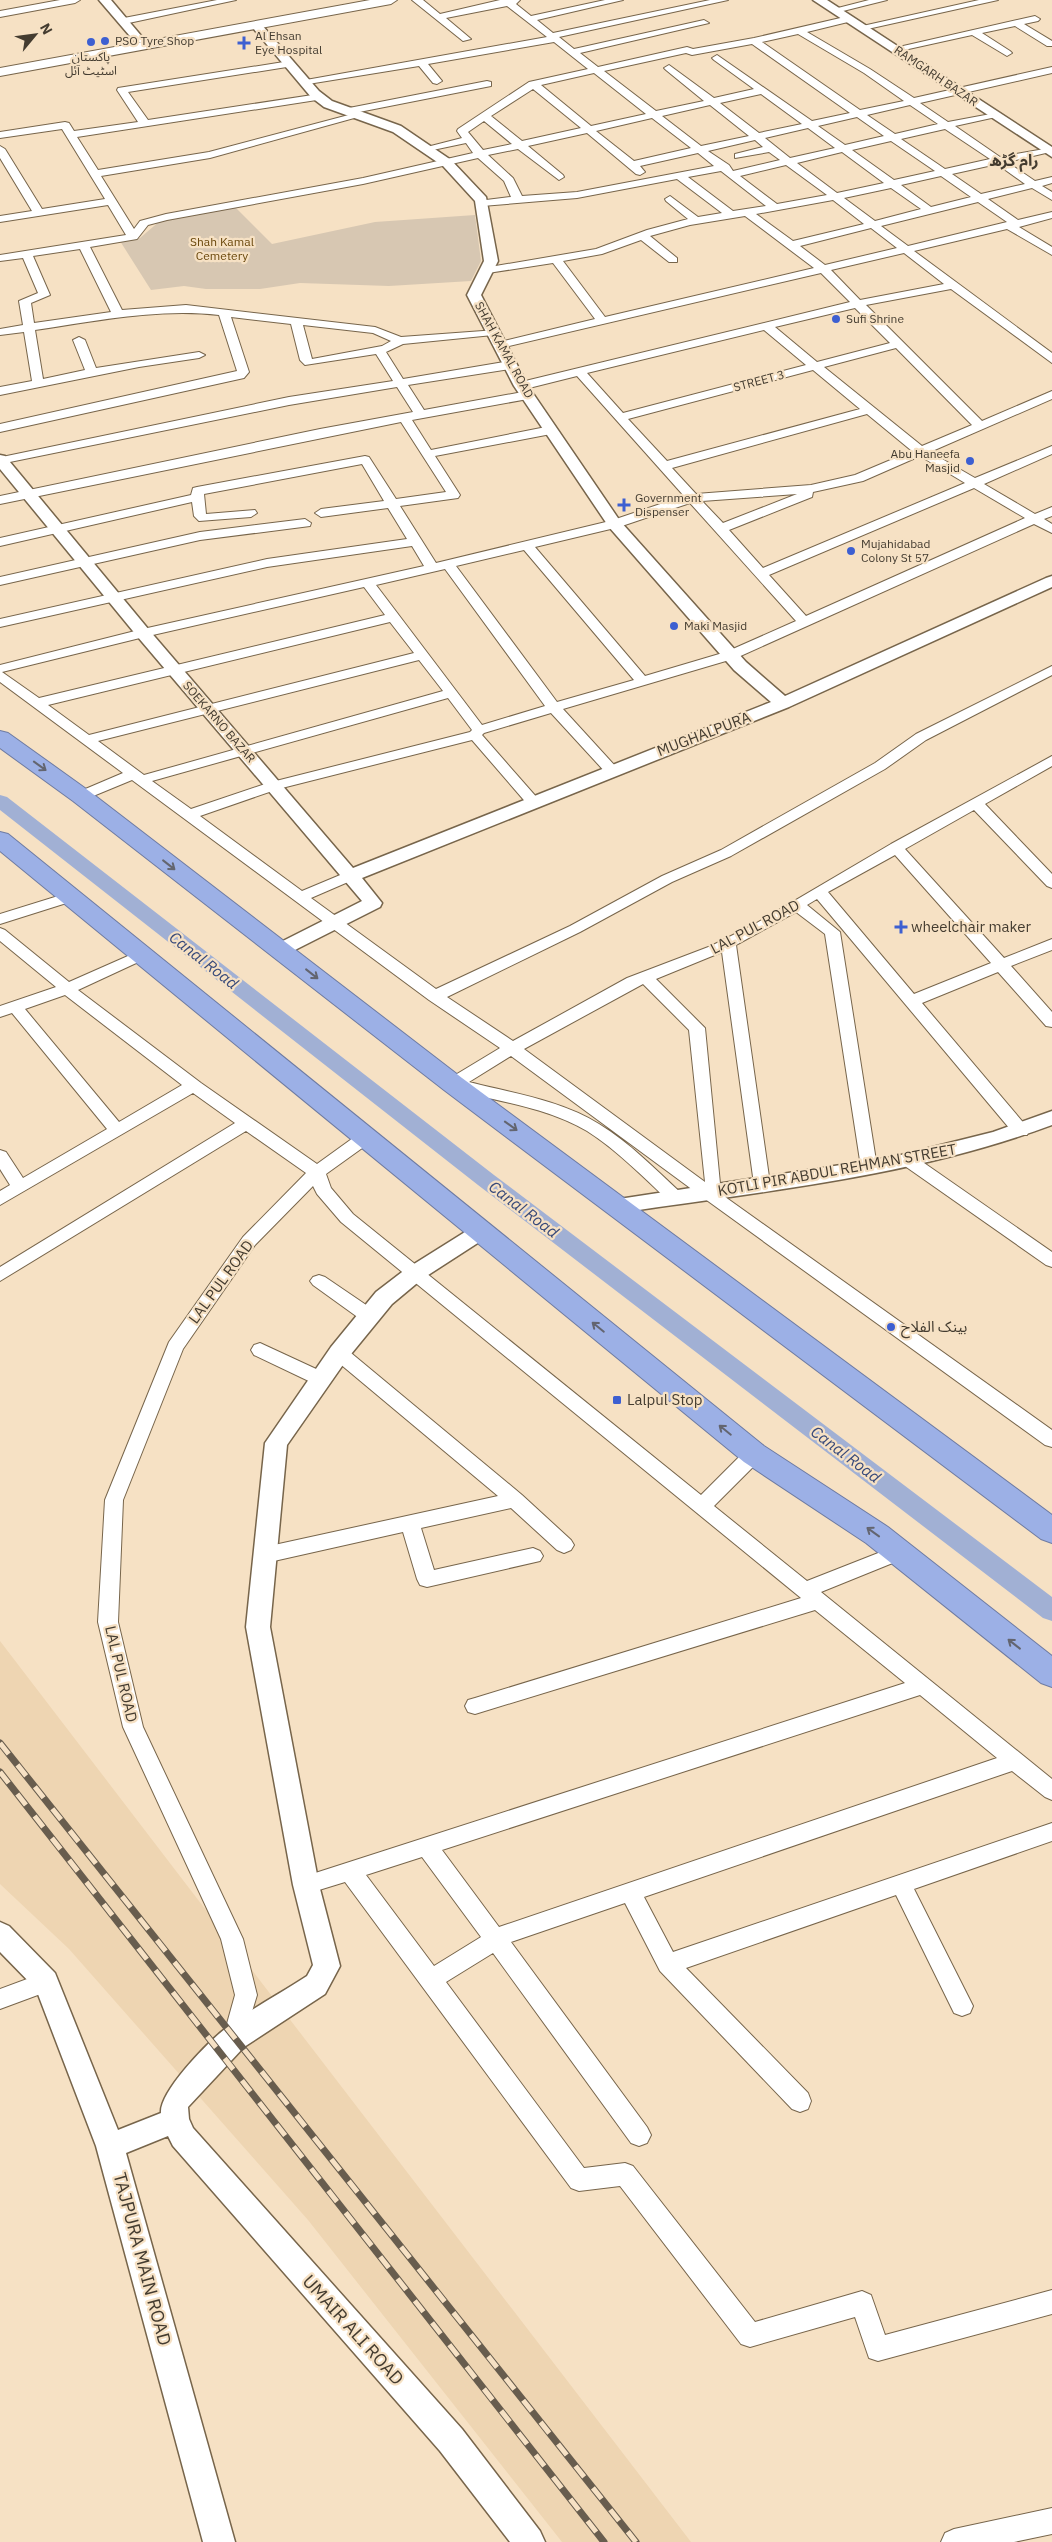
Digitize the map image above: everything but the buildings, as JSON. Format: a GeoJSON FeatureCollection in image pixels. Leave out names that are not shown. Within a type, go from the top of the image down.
{"type":"FeatureCollection","features":[{"type":"Feature","properties":{"kind":"highway"},"geometry":{"type":"LineString","coordinates":[[0,738],[81,796],[453,1084],[619,1206],[1052,1531]]}},
{"type":"Feature","properties":{"kind":"highway"},"geometry":{"type":"LineString","coordinates":[[0,839],[754,1454],[858,1522],[1052,1674]]}},
{"type":"Feature","properties":{"kind":"main road"},"geometry":{"type":"LineString","coordinates":[[0,72],[349,0]]}},
{"type":"Feature","properties":{"kind":"main road"},"geometry":{"type":"LineString","coordinates":[[0,65],[258,26],[391,0]]}},
{"type":"Feature","properties":{"kind":"main road"},"geometry":{"type":"LineString","coordinates":[[0,60],[142,43]]}},
{"type":"Feature","properties":{"kind":"main road"},"geometry":{"type":"LineString","coordinates":[[0,77],[59,67],[142,43]]}},
{"type":"Feature","properties":{"kind":"street"},"geometry":{"type":"LineString","coordinates":[[0,14],[75,0]]}},
{"type":"Feature","properties":{"kind":"street"},"geometry":{"type":"LineString","coordinates":[[105,0],[142,43]]}},
{"type":"Feature","properties":{"kind":"street"},"geometry":{"type":"LineString","coordinates":[[124,21],[231,0]]}},
{"type":"Feature","properties":{"kind":"street"},"geometry":{"type":"LineString","coordinates":[[417,0],[466,39]]}},
{"type":"Feature","properties":{"kind":"street"},"geometry":{"type":"LineString","coordinates":[[439,17],[507,1],[519,0]]}},
{"type":"Feature","properties":{"kind":"street"},"geometry":{"type":"LineString","coordinates":[[529,19],[618,0]]}},
{"type":"Feature","properties":{"kind":"street"},"geometry":{"type":"LineString","coordinates":[[306,83],[422,64],[553,38],[723,0]]}},
{"type":"Feature","properties":{"kind":"street","name":"RAMGARH BAZAR"},"geometry":{"type":"LineString","coordinates":[[819,0],[863,27],[992,114],[1046,147]]}},
{"type":"Feature","properties":{"kind":"street"},"geometry":{"type":"LineString","coordinates":[[835,10],[881,0]]}},
{"type":"Feature","properties":{"kind":"street"},"geometry":{"type":"LineString","coordinates":[[863,27],[993,0]]}},
{"type":"Feature","properties":{"kind":"street"},"geometry":{"type":"LineString","coordinates":[[507,1],[596,72],[774,207]]}},
{"type":"Feature","properties":{"kind":"street"},"geometry":{"type":"LineString","coordinates":[[661,32],[692,52],[754,41],[849,19]]}},
{"type":"Feature","properties":{"kind":"street"},"geometry":{"type":"LineString","coordinates":[[895,49],[1035,19]]}},
{"type":"Feature","properties":{"kind":"street"},"geometry":{"type":"LineString","coordinates":[[572,52],[704,23]]}},
{"type":"Feature","properties":{"kind":"street"},"geometry":{"type":"LineString","coordinates":[[1016,23],[1050,44]]}},
{"type":"Feature","properties":{"kind":"street","name":"SHAH KAMAL ROAD"},"geometry":{"type":"LineString","coordinates":[[258,26],[306,83],[328,104],[397,129],[428,148],[463,178],[482,203],[491,261],[474,295],[524,390],[614,524],[740,666],[783,703]]}},
{"type":"Feature","properties":{"kind":"street"},"geometry":{"type":"LineString","coordinates":[[798,30],[867,71],[944,126],[1052,197]]}},
{"type":"Feature","properties":{"kind":"street"},"geometry":{"type":"LineString","coordinates":[[973,32],[1007,53]]}},
{"type":"Feature","properties":{"kind":"street"},"geometry":{"type":"LineString","coordinates":[[754,41],[980,198],[1013,225],[1052,252]]}},
{"type":"Feature","properties":{"kind":"street"},"geometry":{"type":"LineString","coordinates":[[518,200],[509,180],[480,154],[468,140],[462,129],[533,84],[596,72],[687,50]]}},
{"type":"Feature","properties":{"kind":"street"},"geometry":{"type":"LineString","coordinates":[[718,58],[807,125],[929,210]]}},
{"type":"Feature","properties":{"kind":"street"},"geometry":{"type":"LineString","coordinates":[[145,124],[122,90],[290,64]]}},
{"type":"Feature","properties":{"kind":"street"},"geometry":{"type":"LineString","coordinates":[[422,64],[437,81]]}},
{"type":"Feature","properties":{"kind":"street"},"geometry":{"type":"LineString","coordinates":[[669,68],[789,162],[1052,359]]}},
{"type":"Feature","properties":{"kind":"street"},"geometry":{"type":"LineString","coordinates":[[533,84],[590,129],[636,169],[700,149],[956,90],[1052,70]]}},
{"type":"Feature","properties":{"kind":"street"},"geometry":{"type":"LineString","coordinates":[[94,174],[210,155],[355,113],[487,84]]}},
{"type":"Feature","properties":{"kind":"street"},"geometry":{"type":"LineString","coordinates":[[0,258],[133,237],[144,223],[166,217],[341,186],[761,91]]}},
{"type":"Feature","properties":{"kind":"street"},"geometry":{"type":"LineString","coordinates":[[71,135],[319,97]]}},
{"type":"Feature","properties":{"kind":"street"},"geometry":{"type":"LineString","coordinates":[[482,203],[577,196],[680,176],[789,162],[992,114]]}},
{"type":"Feature","properties":{"kind":"street"},"geometry":{"type":"LineString","coordinates":[[485,116],[559,177]]}},
{"type":"Feature","properties":{"kind":"street"},"geometry":{"type":"LineString","coordinates":[[0,135],[65,125],[133,237]]}},
{"type":"Feature","properties":{"kind":"street"},"geometry":{"type":"LineString","coordinates":[[428,148],[468,140]]}},
{"type":"Feature","properties":{"kind":"street"},"geometry":{"type":"LineString","coordinates":[[488,270],[598,252],[642,235],[696,221],[835,196],[997,161],[1046,147]]}},
{"type":"Feature","properties":{"kind":"street"},"geometry":{"type":"LineString","coordinates":[[738,156],[772,148]]}},
{"type":"Feature","properties":{"kind":"street"},"geometry":{"type":"LineString","coordinates":[[0,149],[39,213]]}},
{"type":"Feature","properties":{"kind":"street"},"geometry":{"type":"LineString","coordinates":[[680,176],[730,214]]}},
{"type":"Feature","properties":{"kind":"street"},"geometry":{"type":"LineString","coordinates":[[791,245],[1052,180]]}},
{"type":"Feature","properties":{"kind":"street"},"geometry":{"type":"LineString","coordinates":[[670,199],[696,221]]}},
{"type":"Feature","properties":{"kind":"street"},"geometry":{"type":"LineString","coordinates":[[0,220],[111,201]]}},
{"type":"Feature","properties":{"kind":"street"},"geometry":{"type":"LineString","coordinates":[[747,212],[823,269],[980,426]]}},
{"type":"Feature","properties":{"kind":"street"},"geometry":{"type":"LineString","coordinates":[[296,321],[306,360],[309,363],[379,350],[400,341],[496,338],[602,321],[1052,216]]}},
{"type":"Feature","properties":{"kind":"street"},"geometry":{"type":"LineString","coordinates":[[642,235],[673,260]]}},
{"type":"Feature","properties":{"kind":"street"},"geometry":{"type":"LineString","coordinates":[[84,245],[118,314]]}},
{"type":"Feature","properties":{"kind":"street"},"geometry":{"type":"LineString","coordinates":[[28,257],[44,295],[25,301],[38,382]]}},
{"type":"Feature","properties":{"kind":"street"},"geometry":{"type":"LineString","coordinates":[[556,259],[602,321]]}},
{"type":"Feature","properties":{"kind":"street"},"geometry":{"type":"LineString","coordinates":[[0,500],[320,433],[404,419],[524,390],[579,371],[856,304],[954,285]]}},
{"type":"Feature","properties":{"kind":"street"},"geometry":{"type":"LineString","coordinates":[[0,332],[118,314],[186,308],[375,330],[400,341]]}},
{"type":"Feature","properties":{"kind":"street"},"geometry":{"type":"LineString","coordinates":[[0,428],[240,375],[242,372],[224,313]]}},
{"type":"Feature","properties":{"kind":"street"},"geometry":{"type":"LineString","coordinates":[[766,326],[920,451],[1052,529]]}},
{"type":"Feature","properties":{"kind":"street"},"geometry":{"type":"LineString","coordinates":[[79,340],[92,372]]}},
{"type":"Feature","properties":{"kind":"street","name":"STREET 3"},"geometry":{"type":"LineString","coordinates":[[620,417],[898,344]]}},
{"type":"Feature","properties":{"kind":"street"},"geometry":{"type":"LineString","coordinates":[[379,350],[420,414]]}},
{"type":"Feature","properties":{"kind":"street"},"geometry":{"type":"LineString","coordinates":[[0,392],[38,382],[199,355]]}},
{"type":"Feature","properties":{"kind":"street"},"geometry":{"type":"LineString","coordinates":[[1,460],[289,401],[510,365]]}},
{"type":"Feature","properties":{"kind":"street"},"geometry":{"type":"LineString","coordinates":[[579,371],[803,621]]}},
{"type":"Feature","properties":{"kind":"street"},"geometry":{"type":"LineString","coordinates":[[720,529],[827,486],[859,478],[1052,395]]}},
{"type":"Feature","properties":{"kind":"street"},"geometry":{"type":"LineString","coordinates":[[664,466],[869,410]]}},
{"type":"Feature","properties":{"kind":"street"},"geometry":{"type":"LineString","coordinates":[[322,512],[454,495],[404,419]]}},
{"type":"Feature","properties":{"kind":"street"},"geometry":{"type":"LineString","coordinates":[[428,454],[551,430]]}},
{"type":"Feature","properties":{"kind":"street"},"geometry":{"type":"LineString","coordinates":[[762,574],[1052,450]]}},
{"type":"Feature","properties":{"kind":"street","name":"SOEKARNO BAZAR"},"geometry":{"type":"LineString","coordinates":[[1,460],[174,670],[373,903],[280,950]]}},
{"type":"Feature","properties":{"kind":"street"},"geometry":{"type":"LineString","coordinates":[[251,513],[202,518],[196,497],[197,491],[365,460],[432,568]]}},
{"type":"Feature","properties":{"kind":"street"},"geometry":{"type":"LineString","coordinates":[[0,669],[143,633],[368,583],[614,524],[692,498],[827,486]]}},
{"type":"Feature","properties":{"kind":"street"},"geometry":{"type":"LineString","coordinates":[[0,542],[196,497]]}},
{"type":"Feature","properties":{"kind":"street"},"geometry":{"type":"LineString","coordinates":[[188,815],[274,786],[477,733],[553,707],[731,655],[803,621],[1052,511]]}},
{"type":"Feature","properties":{"kind":"street"},"geometry":{"type":"LineString","coordinates":[[0,581],[200,536],[304,523]]}},
{"type":"Feature","properties":{"kind":"street"},"geometry":{"type":"LineString","coordinates":[[0,623],[113,596],[267,563],[416,541]]}},
{"type":"Feature","properties":{"kind":"street"},"geometry":{"type":"LineString","coordinates":[[526,545],[642,681]]}},
{"type":"Feature","properties":{"kind":"street"},"geometry":{"type":"LineString","coordinates":[[448,564],[553,707],[612,771]]}},
{"type":"Feature","properties":{"kind":"street","name":"MUGHALPURA"},"geometry":{"type":"LineString","coordinates":[[350,876],[783,703],[1052,581]]}},
{"type":"Feature","properties":{"kind":"street"},"geometry":{"type":"LineString","coordinates":[[368,583],[451,693],[477,733],[534,803]]}},
{"type":"Feature","properties":{"kind":"street"},"geometry":{"type":"LineString","coordinates":[[37,703],[394,617]]}},
{"type":"Feature","properties":{"kind":"street"},"geometry":{"type":"LineString","coordinates":[[87,740],[422,654]]}},
{"type":"Feature","properties":{"kind":"street"},"geometry":{"type":"LineString","coordinates":[[435,996],[575,929],[667,879],[726,853],[880,766],[921,737],[1052,670]]}},
{"type":"Feature","properties":{"kind":"street"},"geometry":{"type":"LineString","coordinates":[[0,676],[435,996],[512,1048],[1052,1440]]}},
{"type":"Feature","properties":{"kind":"street"},"geometry":{"type":"LineString","coordinates":[[81,796],[136,777],[451,693]]}},
{"type":"Feature","properties":{"kind":"street","name":"LAL PUL ROAD"},"geometry":{"type":"LineString","coordinates":[[453,1084],[512,1048],[645,977],[728,943],[896,847],[1051,762]]}},
{"type":"Feature","properties":{"kind":"street"},"geometry":{"type":"LineString","coordinates":[[976,803],[1052,883]]}},
{"type":"Feature","properties":{"kind":"street"},"geometry":{"type":"LineString","coordinates":[[896,847],[1052,1022]]}},
{"type":"Feature","properties":{"kind":"street"},"geometry":{"type":"LineString","coordinates":[[300,897],[350,876]]}},
{"type":"Feature","properties":{"kind":"street"},"geometry":{"type":"LineString","coordinates":[[819,891],[1021,1131]]}},
{"type":"Feature","properties":{"kind":"street"},"geometry":{"type":"LineString","coordinates":[[0,919],[71,897]]}},
{"type":"Feature","properties":{"kind":"street"},"geometry":{"type":"LineString","coordinates":[[797,905],[832,932],[869,1167]]}},
{"type":"Feature","properties":{"kind":"street"},"geometry":{"type":"LineString","coordinates":[[0,933],[66,989],[193,1086],[317,1172],[323,1190],[347,1218],[1052,1791]]}},
{"type":"Feature","properties":{"kind":"street"},"geometry":{"type":"LineString","coordinates":[[728,943],[762,1184]]}},
{"type":"Feature","properties":{"kind":"street"},"geometry":{"type":"LineString","coordinates":[[912,1001],[1052,944]]}},
{"type":"Feature","properties":{"kind":"street"},"geometry":{"type":"LineString","coordinates":[[117,1130],[7,1010],[66,989],[142,955]]}},
{"type":"Feature","properties":{"kind":"street"},"geometry":{"type":"LineString","coordinates":[[645,977],[697,1028],[711,1192]]}},
{"type":"Feature","properties":{"kind":"street"},"geometry":{"type":"LineString","coordinates":[[453,1084],[565,1115],[591,1126],[616,1143],[675,1197]]}},
{"type":"Feature","properties":{"kind":"street"},"geometry":{"type":"LineString","coordinates":[[0,1199],[193,1086]]}},
{"type":"Feature","properties":{"kind":"street","name":"KOTLI PIR ABDUL REHMAN STREET"},"geometry":{"type":"LineString","coordinates":[[619,1206],[908,1160],[962,1149],[1021,1131],[1052,1118]]}},
{"type":"Feature","properties":{"kind":"street"},"geometry":{"type":"LineString","coordinates":[[0,1275],[246,1124]]}},
{"type":"Feature","properties":{"kind":"street","name":"LAL PUL ROAD"},"geometry":{"type":"LineString","coordinates":[[175,2120],[174,2105],[178,2096],[234,2038],[246,1995],[232,1939],[133,1728],[108,1622],[114,1500],[175,1347],[214,1288],[250,1241],[317,1172],[366,1137]]}},
{"type":"Feature","properties":{"kind":"street"},"geometry":{"type":"LineString","coordinates":[[0,1156],[20,1187]]}},
{"type":"Feature","properties":{"kind":"street"},"geometry":{"type":"LineString","coordinates":[[908,1160],[1052,1261]]}},
{"type":"Feature","properties":{"kind":"street"},"geometry":{"type":"LineString","coordinates":[[234,2038],[316,1985],[327,1966],[306,1885],[258,1627],[276,1443],[340,1353],[384,1298],[414,1274],[480,1232]]}},
{"type":"Feature","properties":{"kind":"street"},"geometry":{"type":"LineString","coordinates":[[319,1281],[369,1316]]}},
{"type":"Feature","properties":{"kind":"street"},"geometry":{"type":"LineString","coordinates":[[260,1350],[321,1379]]}},
{"type":"Feature","properties":{"kind":"street"},"geometry":{"type":"LineString","coordinates":[[340,1353],[515,1500],[564,1545]]}},
{"type":"Feature","properties":{"kind":"street"},"geometry":{"type":"LineString","coordinates":[[702,1506],[754,1454]]}},
{"type":"Feature","properties":{"kind":"street"},"geometry":{"type":"LineString","coordinates":[[265,1555],[515,1500]]}},
{"type":"Feature","properties":{"kind":"street"},"geometry":{"type":"LineString","coordinates":[[410,1524],[428,1579],[533,1556]]}},
{"type":"Feature","properties":{"kind":"street"},"geometry":{"type":"LineString","coordinates":[[475,1706],[811,1596],[898,1553]]}},
{"type":"Feature","properties":{"kind":"street"},"geometry":{"type":"LineString","coordinates":[[306,1885],[922,1686]]}},
{"type":"Feature","properties":{"kind":"street"},"geometry":{"type":"LineString","coordinates":[[432,1979],[496,1939],[1015,1761]]}},
{"type":"Feature","properties":{"kind":"street"},"geometry":{"type":"LineString","coordinates":[[668,1964],[1052,1832]]}},
{"type":"Feature","properties":{"kind":"street"},"geometry":{"type":"LineString","coordinates":[[427,1846],[639,2135]]}},
{"type":"Feature","properties":{"kind":"street"},"geometry":{"type":"LineString","coordinates":[[350,1871],[432,1979],[579,2180],[625,2174],[750,2335],[862,2303],[878,2349],[1052,2302]]}},
{"type":"Feature","properties":{"kind":"street"},"geometry":{"type":"LineString","coordinates":[[900,1884],[962,2006]]}},
{"type":"Feature","properties":{"kind":"street"},"geometry":{"type":"LineString","coordinates":[[630,1892],[668,1964],[800,2101]]}},
{"type":"Feature","properties":{"kind":"street"},"geometry":{"type":"LineString","coordinates":[[0,1934],[46,1982],[0,1999]]}},
{"type":"Feature","properties":{"kind":"street","name":"TAJPURA MAIN ROAD"},"geometry":{"type":"LineString","coordinates":[[46,1982],[110,2146],[219,2542]]}},
{"type":"Feature","properties":{"kind":"street"},"geometry":{"type":"LineString","coordinates":[[110,2146],[175,2120]]}},
{"type":"Feature","properties":{"kind":"street","name":"UMAIR ALI ROAD"},"geometry":{"type":"LineString","coordinates":[[175,2120],[183,2137],[451,2440],[529,2542]]}},
{"type":"Feature","properties":{"kind":"street"},"geometry":{"type":"LineString","coordinates":[[960,2541],[1052,2521]]}},
{"type":"Feature","properties":{"kind":"shaded area"},"geometry":{"type":"Polygon","coordinates":[[[0,1641],[691,2542],[562,2542],[308,2220],[69,1949],[0,1884],[0,1641]]]}},
{"type":"Feature","properties":{"kind":"green space","name":"Shah Kamal Cemetery"},"geometry":{"type":"Polygon","coordinates":[[[235,207],[272,244],[375,222],[475,215],[481,261],[471,281],[389,286],[300,283],[260,289],[206,289],[184,286],[151,290],[120,241],[140,238],[161,220],[235,207]]]}},
{"type":"Feature","properties":{"kind":"waterway","name":"Canal Road"},"geometry":{"type":"LineString","coordinates":[[0,801],[486,1180],[1052,1611]]}},
{"type":"Feature","properties":{"kind":"railway"},"geometry":{"type":"LineString","coordinates":[[0,1743],[636,2542]]}},
{"type":"Feature","properties":{"kind":"railway"},"geometry":{"type":"LineString","coordinates":[[0,1772],[604,2542]]}},
{"type":"Feature","properties":{"kind":"place","name":"PSO Tyre Shop"},"geometry":{"type":"Point","coordinates":[105,41]}},
{"type":"Feature","properties":{"kind":"place","name":"پاکستان اسٹیٹ آئل"},"geometry":{"type":"Point","coordinates":[91,42]}},
{"type":"Feature","properties":{"kind":"place","name":"Al Ehsan Eye Hospital"},"geometry":{"type":"Point","coordinates":[244,43]}},
{"type":"Feature","properties":{"kind":"place","name":"Sufi Shrine"},"geometry":{"type":"Point","coordinates":[836,319]}},
{"type":"Feature","properties":{"kind":"place","name":"Abu Haneefa Masjid"},"geometry":{"type":"Point","coordinates":[970,461]}},
{"type":"Feature","properties":{"kind":"place","name":"Government Dispenser"},"geometry":{"type":"Point","coordinates":[624,505]}},
{"type":"Feature","properties":{"kind":"place","name":"Mujahidabad Colony St 57"},"geometry":{"type":"Point","coordinates":[851,551]}},
{"type":"Feature","properties":{"kind":"place","name":"Maki Masjid"},"geometry":{"type":"Point","coordinates":[674,626]}},
{"type":"Feature","properties":{"kind":"place","name":"wheelchair maker"},"geometry":{"type":"Point","coordinates":[901,927]}},
{"type":"Feature","properties":{"kind":"place","name":"بینک الفلاح"},"geometry":{"type":"Point","coordinates":[891,1327]}},
{"type":"Feature","properties":{"kind":"place","name":"Lalpul Stop"},"geometry":{"type":"Point","coordinates":[617,1400]}},
{"type":"Feature","properties":{"kind":"district","name":"رام گڑھ"},"geometry":{"type":"Point","coordinates":[1014,160]}}]}
